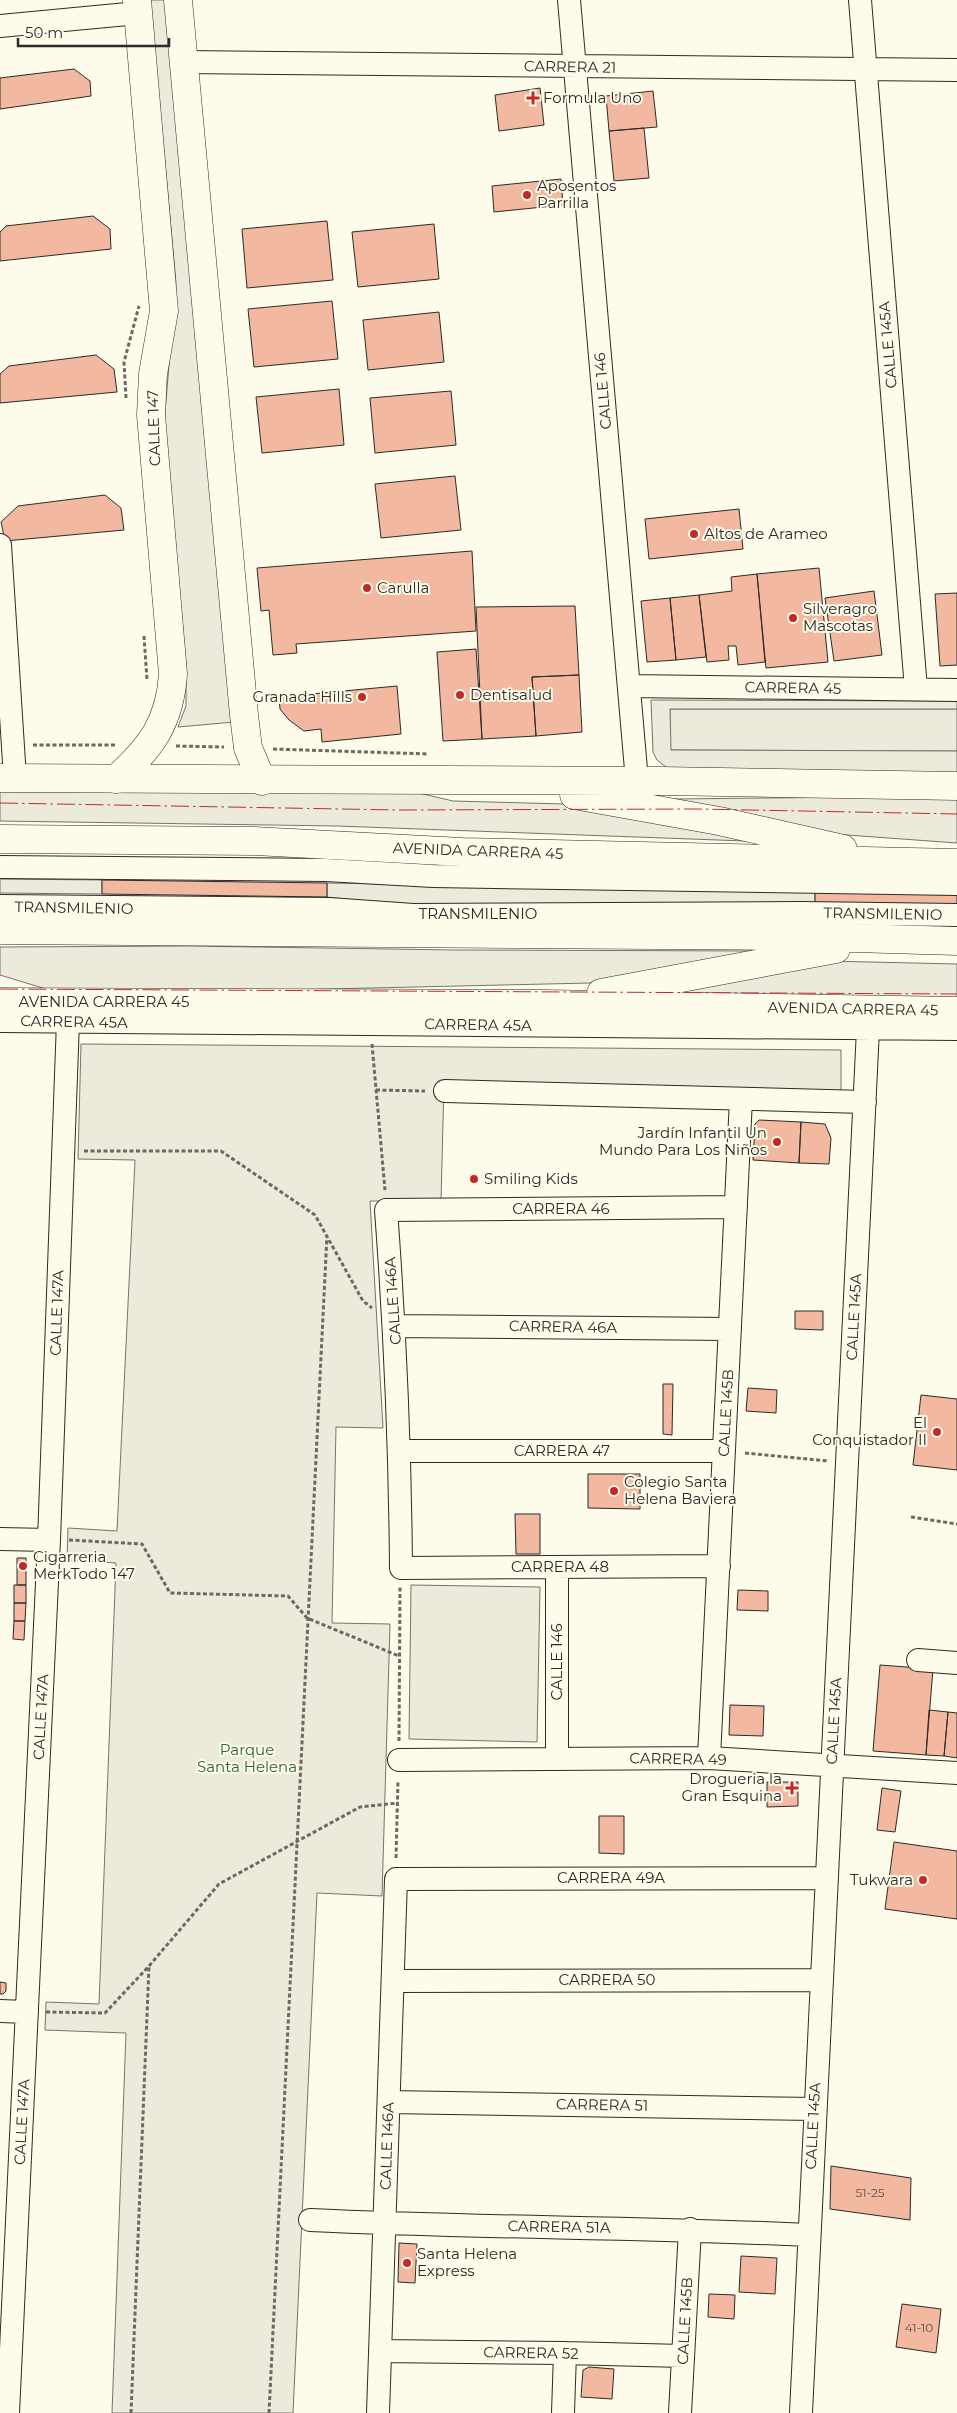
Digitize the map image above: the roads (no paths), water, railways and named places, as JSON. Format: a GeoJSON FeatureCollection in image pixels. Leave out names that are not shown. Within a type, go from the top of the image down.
{"type":"FeatureCollection","features":[{"type":"Feature","properties":{"kind":"main road"},"geometry":{"type":"LineString","coordinates":[[178,0],[242,698],[248,748],[262,781]]}},
{"type":"Feature","properties":{"kind":"main road","name":"CALLE 147"},"geometry":{"type":"LineString","coordinates":[[116,779],[150,746],[168,708],[172,694],[173,674],[151,414],[153,374],[164,311],[137,7]]}},
{"type":"Feature","properties":{"kind":"main road"},"geometry":{"type":"LineString","coordinates":[[7,778],[262,781],[638,781],[957,786]]}},
{"type":"Feature","properties":{"kind":"main road"},"geometry":{"type":"LineString","coordinates":[[491,782],[626,803],[719,821],[895,862]]}},
{"type":"Feature","properties":{"kind":"main road","name":"AVENIDA CARRERA 45"},"geometry":{"type":"LineString","coordinates":[[0,839],[228,840],[462,852],[957,864]]}},
{"type":"Feature","properties":{"kind":"main road"},"geometry":{"type":"LineString","coordinates":[[0,930],[784,936],[957,941]]}},
{"type":"Feature","properties":{"kind":"main road"},"geometry":{"type":"LineString","coordinates":[[546,1004],[890,939]]}},
{"type":"Feature","properties":{"kind":"main road"},"geometry":{"type":"LineString","coordinates":[[0,986],[70,1012]]}},
{"type":"Feature","properties":{"kind":"main road","name":"AVENIDA CARRERA 45"},"geometry":{"type":"LineString","coordinates":[[0,1002],[70,1012],[262,1001],[957,1011]]}},
{"type":"Feature","properties":{"kind":"street","name":"CALLE 146"},"geometry":{"type":"LineString","coordinates":[[569,0],[638,781]]}},
{"type":"Feature","properties":{"kind":"street","name":"CALLE 145A"},"geometry":{"type":"LineString","coordinates":[[860,0],[916,689]]}},
{"type":"Feature","properties":{"kind":"street"},"geometry":{"type":"LineString","coordinates":[[0,26],[137,7]]}},
{"type":"Feature","properties":{"kind":"street","name":"CARRERA 21"},"geometry":{"type":"LineString","coordinates":[[184,62],[957,70]]}},
{"type":"Feature","properties":{"kind":"street"},"geometry":{"type":"LineString","coordinates":[[0,544],[14,745],[7,778]]}},
{"type":"Feature","properties":{"kind":"street","name":"CARRERA 45"},"geometry":{"type":"LineString","coordinates":[[630,686],[957,690]]}},
{"type":"Feature","properties":{"kind":"street","name":"TRANSMILENIO"},"geometry":{"type":"LineString","coordinates":[[0,867],[326,870],[433,876],[957,884]]}},
{"type":"Feature","properties":{"kind":"street","name":"TRANSMILENIO"},"geometry":{"type":"LineString","coordinates":[[0,906],[329,909],[413,914],[802,912],[957,915]]}},
{"type":"Feature","properties":{"kind":"street","name":"CARRERA 45A"},"geometry":{"type":"LineString","coordinates":[[0,1021],[70,1012],[868,1029],[957,1029]]}},
{"type":"Feature","properties":{"kind":"street","name":"CALLE 147A"},"geometry":{"type":"LineString","coordinates":[[8,2413],[49,1540],[63,1150],[70,1012]]}},
{"type":"Feature","properties":{"kind":"street","name":"CALLE 145A"},"geometry":{"type":"LineString","coordinates":[[800,2413],[868,1029]]}},
{"type":"Feature","properties":{"kind":"street"},"geometry":{"type":"LineString","coordinates":[[445,1091],[864,1102]]}},
{"type":"Feature","properties":{"kind":"street","name":"CALLE 145B"},"geometry":{"type":"LineString","coordinates":[[708,1758],[741,1099]]}},
{"type":"Feature","properties":{"kind":"street","name":"CARRERA 46"},"geometry":{"type":"LineString","coordinates":[[386,1210],[736,1207]]}},
{"type":"Feature","properties":{"kind":"street","name":"CALLE 146A"},"geometry":{"type":"LineString","coordinates":[[386,1210],[395,1326],[400,1451],[401,1568]]}},
{"type":"Feature","properties":{"kind":"street","name":"CARRERA 46A"},"geometry":{"type":"LineString","coordinates":[[395,1326],[730,1329]]}},
{"type":"Feature","properties":{"kind":"street","name":"CARRERA 47"},"geometry":{"type":"LineString","coordinates":[[400,1451],[724,1450]]}},
{"type":"Feature","properties":{"kind":"street"},"geometry":{"type":"LineString","coordinates":[[0,1539],[49,1540]]}},
{"type":"Feature","properties":{"kind":"street","name":"CALLE 146"},"geometry":{"type":"LineString","coordinates":[[557,1566],[557,1758]]}},
{"type":"Feature","properties":{"kind":"street","name":"CARRERA 48"},"geometry":{"type":"LineString","coordinates":[[401,1568],[719,1566]]}},
{"type":"Feature","properties":{"kind":"street"},"geometry":{"type":"LineString","coordinates":[[918,1660],[957,1663]]}},
{"type":"Feature","properties":{"kind":"street","name":"CARRERA 49"},"geometry":{"type":"LineString","coordinates":[[399,1760],[708,1758],[957,1773]]}},
{"type":"Feature","properties":{"kind":"street","name":"CARRERA 49A"},"geometry":{"type":"LineString","coordinates":[[396,1879],[826,1878]]}},
{"type":"Feature","properties":{"kind":"street","name":"CALLE 146A"},"geometry":{"type":"LineString","coordinates":[[378,2413],[396,1879]]}},
{"type":"Feature","properties":{"kind":"street","name":"CARRERA 50"},"geometry":{"type":"LineString","coordinates":[[393,1981],[821,1980]]}},
{"type":"Feature","properties":{"kind":"street"},"geometry":{"type":"LineString","coordinates":[[0,2011],[27,2012]]}},
{"type":"Feature","properties":{"kind":"street","name":"CARRERA 51"},"geometry":{"type":"LineString","coordinates":[[389,2102],[814,2109]]}},
{"type":"Feature","properties":{"kind":"street","name":"CARRERA 51A"},"geometry":{"type":"LineString","coordinates":[[310,2220],[384,2224],[690,2229],[808,2235]]}},
{"type":"Feature","properties":{"kind":"street","name":"CALLE 145B"},"geometry":{"type":"LineString","coordinates":[[680,2413],[690,2229]]}},
{"type":"Feature","properties":{"kind":"street","name":"CARRERA 52"},"geometry":{"type":"LineString","coordinates":[[380,2351],[683,2356]]}},
{"type":"Feature","properties":{"kind":"street"},"geometry":{"type":"LineString","coordinates":[[563,2413],[565,2353]]}},
{"type":"Feature","properties":{"kind":"place","name":"Formula Uno"},"geometry":{"type":"Point","coordinates":[533,98]}},
{"type":"Feature","properties":{"kind":"place","name":"Aposentos Parrilla"},"geometry":{"type":"Point","coordinates":[527,195]}},
{"type":"Feature","properties":{"kind":"place","name":"Altos de Arameo"},"geometry":{"type":"Point","coordinates":[694,534]}},
{"type":"Feature","properties":{"kind":"place","name":"Carulla"},"geometry":{"type":"Point","coordinates":[367,588]}},
{"type":"Feature","properties":{"kind":"place","name":"Silveragro Mascotas"},"geometry":{"type":"Point","coordinates":[793,618]}},
{"type":"Feature","properties":{"kind":"place","name":"Dentisalud"},"geometry":{"type":"Point","coordinates":[460,695]}},
{"type":"Feature","properties":{"kind":"place","name":"Granada Hills"},"geometry":{"type":"Point","coordinates":[362,697]}},
{"type":"Feature","properties":{"kind":"place","name":"Jardín Infantil Un Mundo Para Los Niños"},"geometry":{"type":"Point","coordinates":[777,1142]}},
{"type":"Feature","properties":{"kind":"place","name":"Smiling Kids"},"geometry":{"type":"Point","coordinates":[474,1179]}},
{"type":"Feature","properties":{"kind":"place","name":"El Conquistador II"},"geometry":{"type":"Point","coordinates":[937,1432]}},
{"type":"Feature","properties":{"kind":"place","name":"Colegio Santa Helena Baviera"},"geometry":{"type":"Point","coordinates":[614,1491]}},
{"type":"Feature","properties":{"kind":"place","name":"Cigarreria MerkTodo 147"},"geometry":{"type":"Point","coordinates":[23,1566]}},
{"type":"Feature","properties":{"kind":"place","name":"Drogueria la Gran Esquina"},"geometry":{"type":"Point","coordinates":[792,1788]}},
{"type":"Feature","properties":{"kind":"place","name":"Tukwara"},"geometry":{"type":"Point","coordinates":[923,1880]}},
{"type":"Feature","properties":{"kind":"place","name":"Santa Helena Express"},"geometry":{"type":"Point","coordinates":[407,2263]}},
{"type":"Feature","properties":{"kind":"park label","name":"Parque Santa Helena"},"geometry":{"type":"Point","coordinates":[247,1758]}}]}
